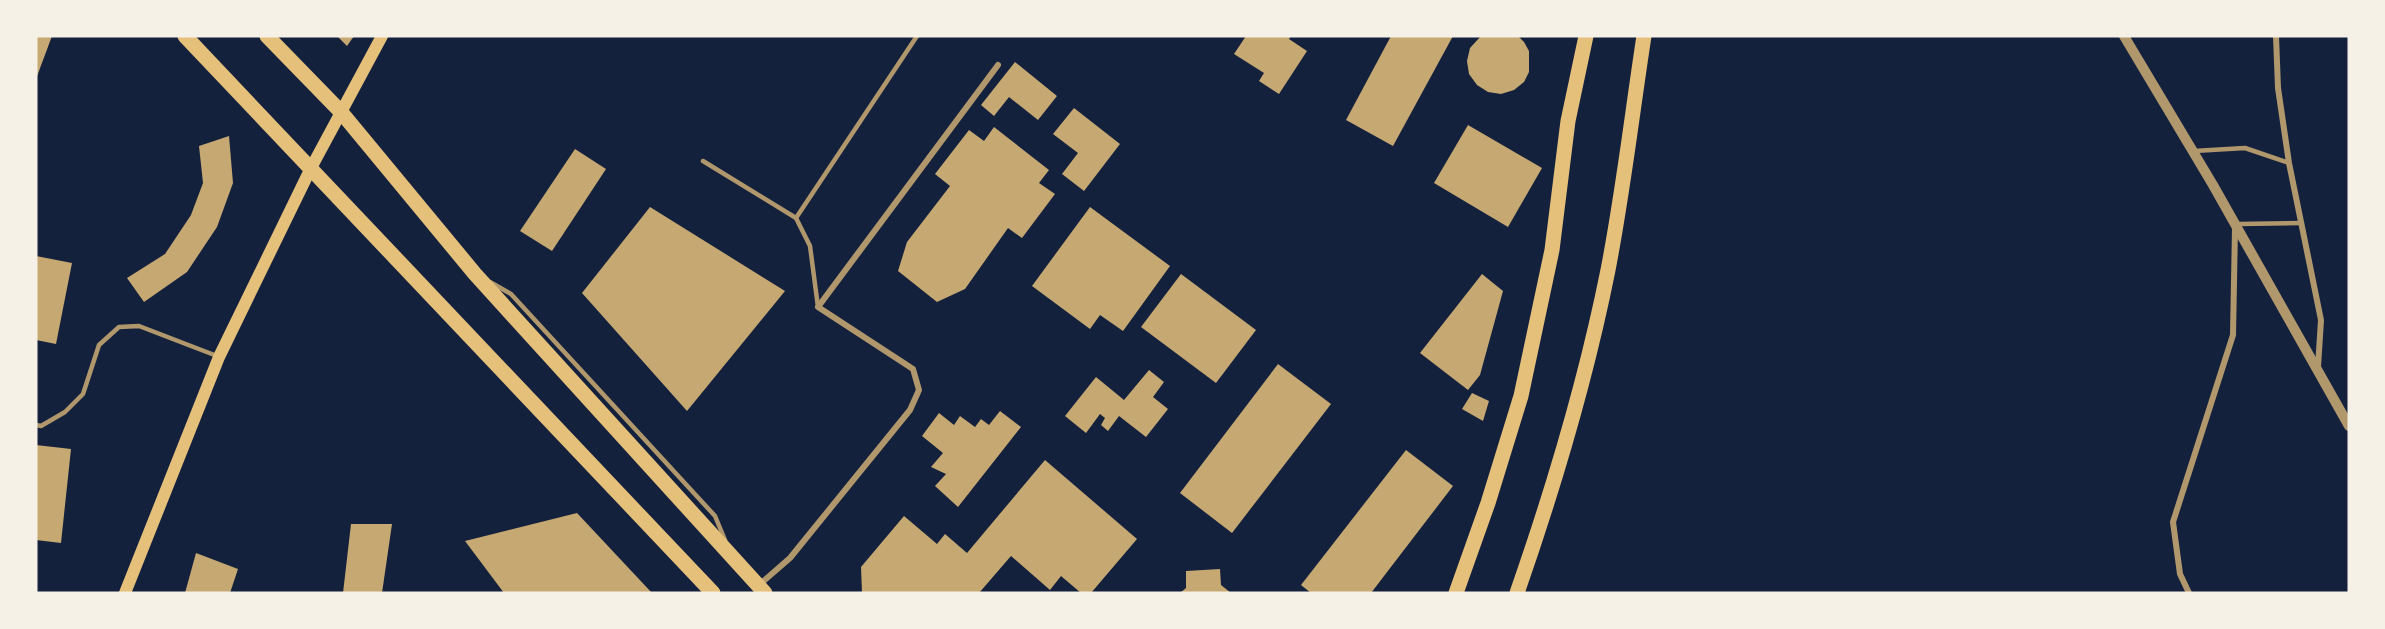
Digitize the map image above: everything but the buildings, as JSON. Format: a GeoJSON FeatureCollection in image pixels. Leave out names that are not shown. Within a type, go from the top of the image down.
{"type":"FeatureCollection","features":[{"type":"Feature","properties":{"kind":"main road"},"geometry":{"type":"LineString","coordinates":[[185,36],[713,593]]}},
{"type":"Feature","properties":{"kind":"main road"},"geometry":{"type":"LineString","coordinates":[[267,36],[341,112],[475,274],[762,589]]}},
{"type":"Feature","properties":{"kind":"main road"},"geometry":{"type":"LineString","coordinates":[[125,593],[219,357],[311,168],[382,36]]}},
{"type":"Feature","properties":{"kind":"main road"},"geometry":{"type":"LineString","coordinates":[[1456,593],[1488,503],[1521,396],[1552,250],[1568,121],[1586,36]]}},
{"type":"Feature","properties":{"kind":"main road"},"geometry":{"type":"LineString","coordinates":[[1517,593],[1540,526],[1585,372],[1608,268],[1644,36]]}},
{"type":"Feature","properties":{"kind":"street"},"geometry":{"type":"LineString","coordinates":[[2124,36],[2235,224],[2349,426]]}},
{"type":"Feature","properties":{"kind":"street"},"geometry":{"type":"LineString","coordinates":[[2276,36],[2278,88],[2289,163],[2321,320],[2318,374]]}},
{"type":"Feature","properties":{"kind":"street"},"geometry":{"type":"LineString","coordinates":[[762,589],[790,558],[910,410],[919,390],[913,369],[818,307],[998,65]]}},
{"type":"Feature","properties":{"kind":"street"},"geometry":{"type":"LineString","coordinates":[[2188,593],[2180,574],[2173,522],[2233,335],[2235,224]]}},
{"type":"Feature","properties":{"kind":"lane"},"geometry":{"type":"LineString","coordinates":[[796,218],[917,36]]}},
{"type":"Feature","properties":{"kind":"lane"},"geometry":{"type":"LineString","coordinates":[[2191,151],[2245,148],[2289,163]]}},
{"type":"Feature","properties":{"kind":"lane"},"geometry":{"type":"LineString","coordinates":[[703,161],[796,218],[810,246],[818,307]]}},
{"type":"Feature","properties":{"kind":"lane"},"geometry":{"type":"LineString","coordinates":[[2235,224],[2301,223]]}},
{"type":"Feature","properties":{"kind":"lane"},"geometry":{"type":"LineString","coordinates":[[36,425],[41,426],[65,412],[83,394],[99,345],[119,327],[139,326],[219,357]]}}]}
